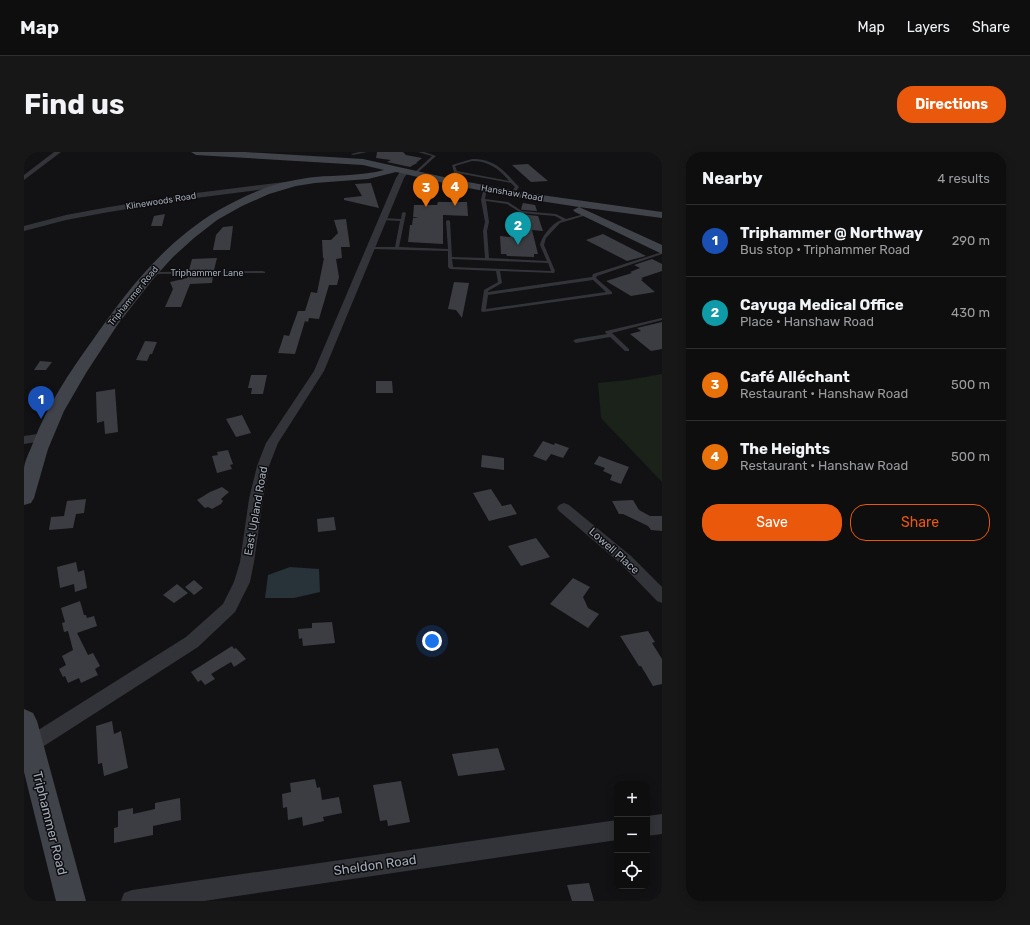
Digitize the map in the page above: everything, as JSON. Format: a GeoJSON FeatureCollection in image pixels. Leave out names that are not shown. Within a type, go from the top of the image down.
{"type":"FeatureCollection","features":[{"type":"Feature","properties":{"kind":"street"},"geometry":{"type":"LineString","coordinates":[[24,178],[58,152]]}},
{"type":"Feature","properties":{"kind":"street","name":"Hanshaw Road"},"geometry":{"type":"LineString","coordinates":[[196,152],[364,157],[405,171],[513,194],[558,201],[588,209]]}},
{"type":"Feature","properties":{"kind":"street"},"geometry":{"type":"LineString","coordinates":[[351,153],[364,157]]}},
{"type":"Feature","properties":{"kind":"street"},"geometry":{"type":"LineString","coordinates":[[24,169],[43,164]]}},
{"type":"Feature","properties":{"kind":"street","name":"Triphammer Road"},"geometry":{"type":"LineString","coordinates":[[24,498],[50,421],[83,364],[126,303],[151,273],[188,237],[224,211],[258,195],[301,182],[405,171]]}},
{"type":"Feature","properties":{"kind":"street","name":"East Upland Road"},"geometry":{"type":"LineString","coordinates":[[26,738],[192,642],[229,608],[242,582],[247,562],[256,499],[263,466],[272,443],[320,371],[400,178],[405,171]]}},
{"type":"Feature","properties":{"kind":"street","name":"Klinewoods Road"},"geometry":{"type":"LineString","coordinates":[[24,229],[55,220],[88,213],[214,193],[301,182]]}},
{"type":"Feature","properties":{"kind":"street"},"geometry":{"type":"LineString","coordinates":[[588,209],[662,215]]}},
{"type":"Feature","properties":{"kind":"street"},"geometry":{"type":"LineString","coordinates":[[588,209],[662,252]]}},
{"type":"Feature","properties":{"kind":"street"},"geometry":{"type":"LineString","coordinates":[[24,440],[45,437]]}},
{"type":"Feature","properties":{"kind":"street","name":"Lowell Place"},"geometry":{"type":"LineString","coordinates":[[564,508],[626,560],[662,597]]}},
{"type":"Feature","properties":{"kind":"street","name":"Triphammer Road"},"geometry":{"type":"LineString","coordinates":[[26,738],[70,901]]}},
{"type":"Feature","properties":{"kind":"street"},"geometry":{"type":"LineString","coordinates":[[650,826],[662,824]]}},
{"type":"Feature","properties":{"kind":"street","name":"Sheldon Road"},"geometry":{"type":"LineString","coordinates":[[132,901],[614,830]]}},
{"type":"Feature","properties":{"kind":"lane"},"geometry":{"type":"LineString","coordinates":[[405,171],[422,169],[421,167],[434,156],[420,152]]}},
{"type":"Feature","properties":{"kind":"lane"},"geometry":{"type":"LineString","coordinates":[[456,172],[453,166],[463,161],[485,160],[502,171],[517,187],[513,194]]}},
{"type":"Feature","properties":{"kind":"lane"},"geometry":{"type":"LineString","coordinates":[[445,180],[456,172],[511,182]]}},
{"type":"Feature","properties":{"kind":"lane"},"geometry":{"type":"LineString","coordinates":[[486,188],[483,200],[487,222],[485,231],[487,259]]}},
{"type":"Feature","properties":{"kind":"lane"},"geometry":{"type":"LineString","coordinates":[[483,200],[508,203],[521,212],[556,214],[565,220]]}},
{"type":"Feature","properties":{"kind":"lane"},"geometry":{"type":"LineString","coordinates":[[448,221],[450,266],[452,268],[552,272],[550,262],[542,245],[544,238],[559,222],[588,209]]}},
{"type":"Feature","properties":{"kind":"lane"},"geometry":{"type":"LineString","coordinates":[[396,249],[404,213]]}},
{"type":"Feature","properties":{"kind":"lane"},"geometry":{"type":"LineString","coordinates":[[383,219],[402,220]]}},
{"type":"Feature","properties":{"kind":"lane"},"geometry":{"type":"LineString","coordinates":[[371,248],[450,250]]}},
{"type":"Feature","properties":{"kind":"lane"},"geometry":{"type":"LineString","coordinates":[[485,294],[594,278],[595,275],[662,252]]}},
{"type":"Feature","properties":{"kind":"lane"},"geometry":{"type":"LineString","coordinates":[[450,258],[550,262]]}},
{"type":"Feature","properties":{"kind":"lane"},"geometry":{"type":"LineString","coordinates":[[498,270],[500,283]]}},
{"type":"Feature","properties":{"kind":"lane","name":"Triphammer Lane"},"geometry":{"type":"LineString","coordinates":[[151,273],[262,272]]}},
{"type":"Feature","properties":{"kind":"lane"},"geometry":{"type":"LineString","coordinates":[[500,283],[486,290],[483,311],[610,293],[594,278]]}},
{"type":"Feature","properties":{"kind":"lane"},"geometry":{"type":"LineString","coordinates":[[500,283],[515,290]]}},
{"type":"Feature","properties":{"kind":"lane"},"geometry":{"type":"LineString","coordinates":[[610,334],[608,332],[662,319]]}},
{"type":"Feature","properties":{"kind":"lane"},"geometry":{"type":"LineString","coordinates":[[576,341],[610,334]]}},
{"type":"Feature","properties":{"kind":"lane"},"geometry":{"type":"LineString","coordinates":[[610,334],[628,350]]}},
{"type":"Feature","properties":{"kind":"shaded area"},"geometry":{"type":"Polygon","coordinates":[[[662,374],[662,482],[601,418],[598,383],[628,380],[662,374]]]}},
{"type":"Feature","properties":{"kind":"shaded area"},"geometry":{"type":"Polygon","coordinates":[[[290,567],[319,569],[320,592],[294,598],[265,598],[268,575],[290,567]]]}},
{"type":"Feature","properties":{"kind":"building"},"geometry":{"type":"Polygon","coordinates":[[[377,152],[403,152],[406,155],[422,158],[416,163],[417,164],[410,167],[387,162],[391,160],[376,158],[377,152]]]}},
{"type":"Feature","properties":{"kind":"building"},"geometry":{"type":"Polygon","coordinates":[[[528,164],[548,181],[531,182],[512,165],[528,164]]]}},
{"type":"Feature","properties":{"kind":"building"},"geometry":{"type":"Polygon","coordinates":[[[371,183],[379,208],[344,200],[344,198],[362,196],[355,184],[371,183]]]}},
{"type":"Feature","properties":{"kind":"building"},"geometry":{"type":"Polygon","coordinates":[[[438,202],[467,202],[468,216],[443,215],[443,244],[408,242],[410,225],[412,225],[413,218],[419,218],[413,217],[414,205],[437,205],[438,202]]]}},
{"type":"Feature","properties":{"kind":"building"},"geometry":{"type":"Polygon","coordinates":[[[523,203],[535,205],[537,211],[522,210],[523,203]]]}},
{"type":"Feature","properties":{"kind":"building"},"geometry":{"type":"Polygon","coordinates":[[[165,214],[162,226],[151,226],[154,216],[165,214]]]}},
{"type":"Feature","properties":{"kind":"building"},"geometry":{"type":"Polygon","coordinates":[[[519,214],[538,216],[543,231],[532,230],[538,254],[534,254],[534,257],[507,256],[506,254],[501,254],[500,236],[510,237],[519,214]]]}},
{"type":"Feature","properties":{"kind":"building"},"geometry":{"type":"Polygon","coordinates":[[[346,219],[350,247],[341,247],[342,258],[336,259],[339,277],[337,285],[329,285],[319,319],[309,318],[308,322],[305,321],[295,354],[278,353],[284,335],[289,336],[298,311],[305,311],[311,292],[317,293],[324,258],[322,240],[331,240],[338,233],[334,220],[346,219]]]}},
{"type":"Feature","properties":{"kind":"building"},"geometry":{"type":"Polygon","coordinates":[[[233,226],[230,250],[213,250],[216,235],[223,227],[233,226]]]}},
{"type":"Feature","properties":{"kind":"building"},"geometry":{"type":"Polygon","coordinates":[[[603,234],[646,256],[627,261],[586,240],[603,234]]]}},
{"type":"Feature","properties":{"kind":"building"},"geometry":{"type":"Polygon","coordinates":[[[217,258],[214,270],[189,270],[192,259],[217,258]]]}},
{"type":"Feature","properties":{"kind":"building"},"geometry":{"type":"Polygon","coordinates":[[[652,259],[662,264],[662,271],[641,278],[643,279],[641,280],[655,292],[631,296],[606,281],[632,273],[630,272],[640,268],[634,265],[652,259]]]}},
{"type":"Feature","properties":{"kind":"building"},"geometry":{"type":"Polygon","coordinates":[[[187,275],[213,275],[212,283],[190,284],[181,307],[165,307],[173,289],[170,282],[187,278],[187,275]]]}},
{"type":"Feature","properties":{"kind":"building"},"geometry":{"type":"Polygon","coordinates":[[[454,282],[469,283],[462,318],[456,310],[448,309],[454,282]]]}},
{"type":"Feature","properties":{"kind":"building"},"geometry":{"type":"Polygon","coordinates":[[[662,322],[662,349],[651,351],[630,334],[641,331],[637,328],[662,322]]]}},
{"type":"Feature","properties":{"kind":"building"},"geometry":{"type":"Polygon","coordinates":[[[145,341],[157,342],[147,361],[136,360],[145,341]]]}},
{"type":"Feature","properties":{"kind":"building"},"geometry":{"type":"Polygon","coordinates":[[[40,361],[52,362],[46,370],[34,370],[40,361]]]}},
{"type":"Feature","properties":{"kind":"building"},"geometry":{"type":"Polygon","coordinates":[[[251,375],[267,375],[263,394],[251,394],[252,388],[248,388],[251,375]]]}},
{"type":"Feature","properties":{"kind":"building"},"geometry":{"type":"Polygon","coordinates":[[[376,381],[392,381],[393,393],[376,393],[376,381]]]}},
{"type":"Feature","properties":{"kind":"building"},"geometry":{"type":"Polygon","coordinates":[[[115,389],[118,432],[105,434],[104,421],[97,423],[96,392],[115,389]]]}},
{"type":"Feature","properties":{"kind":"building"},"geometry":{"type":"Polygon","coordinates":[[[242,415],[251,433],[236,437],[226,419],[242,415]]]}},
{"type":"Feature","properties":{"kind":"building"},"geometry":{"type":"Polygon","coordinates":[[[543,441],[569,448],[563,458],[551,454],[546,461],[533,456],[543,441]]]}},
{"type":"Feature","properties":{"kind":"building"},"geometry":{"type":"Polygon","coordinates":[[[228,450],[233,464],[230,465],[232,469],[217,473],[212,456],[218,455],[217,452],[228,450]]]}},
{"type":"Feature","properties":{"kind":"building"},"geometry":{"type":"Polygon","coordinates":[[[482,455],[504,458],[504,470],[481,467],[482,455]]]}},
{"type":"Feature","properties":{"kind":"building"},"geometry":{"type":"Polygon","coordinates":[[[599,456],[629,467],[621,484],[610,480],[612,475],[603,471],[605,468],[594,464],[599,456]]]}},
{"type":"Feature","properties":{"kind":"building"},"geometry":{"type":"Polygon","coordinates":[[[222,487],[229,492],[221,499],[223,501],[221,504],[212,509],[208,507],[205,508],[197,500],[210,492],[222,487]]]}},
{"type":"Feature","properties":{"kind":"building"},"geometry":{"type":"Polygon","coordinates":[[[491,489],[502,506],[511,504],[517,514],[489,521],[473,493],[491,489]]]}},
{"type":"Feature","properties":{"kind":"building"},"geometry":{"type":"Polygon","coordinates":[[[86,499],[84,513],[76,514],[73,528],[49,530],[51,517],[64,516],[67,501],[86,499]]]}},
{"type":"Feature","properties":{"kind":"building"},"geometry":{"type":"Polygon","coordinates":[[[633,500],[639,510],[650,516],[662,516],[662,531],[651,530],[648,526],[623,514],[619,514],[612,501],[633,500]]]}},
{"type":"Feature","properties":{"kind":"building"},"geometry":{"type":"Polygon","coordinates":[[[334,517],[336,530],[318,532],[317,519],[334,517]]]}},
{"type":"Feature","properties":{"kind":"building"},"geometry":{"type":"Polygon","coordinates":[[[536,538],[550,557],[521,566],[508,546],[536,538]]]}},
{"type":"Feature","properties":{"kind":"building"},"geometry":{"type":"Polygon","coordinates":[[[76,562],[78,572],[84,570],[87,588],[75,592],[74,584],[60,588],[57,567],[76,562]]]}},
{"type":"Feature","properties":{"kind":"building"},"geometry":{"type":"Polygon","coordinates":[[[573,578],[590,587],[583,597],[588,608],[599,614],[588,628],[550,604],[573,578]]]}},
{"type":"Feature","properties":{"kind":"building"},"geometry":{"type":"Polygon","coordinates":[[[194,580],[203,588],[194,595],[185,587],[194,580]]]}},
{"type":"Feature","properties":{"kind":"building"},"geometry":{"type":"Polygon","coordinates":[[[177,584],[188,593],[174,603],[163,595],[177,584]]]}},
{"type":"Feature","properties":{"kind":"building"},"geometry":{"type":"Polygon","coordinates":[[[80,601],[84,615],[86,615],[87,618],[94,616],[97,626],[77,633],[88,655],[93,653],[100,666],[95,669],[98,675],[81,683],[79,678],[68,683],[65,676],[63,677],[59,669],[66,665],[62,656],[73,650],[68,631],[64,632],[62,623],[65,622],[61,608],[80,601]]]}},
{"type":"Feature","properties":{"kind":"building"},"geometry":{"type":"Polygon","coordinates":[[[332,622],[335,643],[303,646],[302,638],[299,639],[298,629],[312,628],[312,623],[332,622]]]}},
{"type":"Feature","properties":{"kind":"building"},"geometry":{"type":"Polygon","coordinates":[[[648,631],[655,642],[652,643],[662,659],[662,684],[653,686],[620,636],[648,631]]]}},
{"type":"Feature","properties":{"kind":"building"},"geometry":{"type":"Polygon","coordinates":[[[232,646],[234,649],[236,648],[246,659],[234,667],[231,662],[211,674],[215,679],[205,685],[201,680],[198,682],[191,672],[232,646]]]}},
{"type":"Feature","properties":{"kind":"building"},"geometry":{"type":"Polygon","coordinates":[[[112,721],[114,734],[121,731],[128,768],[104,776],[102,763],[98,764],[96,726],[112,721]]]}},
{"type":"Feature","properties":{"kind":"building"},"geometry":{"type":"Polygon","coordinates":[[[498,748],[505,770],[458,776],[452,754],[498,748]]]}},
{"type":"Feature","properties":{"kind":"building"},"geometry":{"type":"Polygon","coordinates":[[[315,779],[317,788],[320,787],[322,800],[339,797],[342,813],[323,817],[324,821],[303,826],[302,817],[288,820],[287,807],[283,808],[282,794],[291,792],[290,783],[315,779]]]}},
{"type":"Feature","properties":{"kind":"building"},"geometry":{"type":"Polygon","coordinates":[[[401,781],[410,822],[388,826],[387,820],[380,821],[373,785],[401,781]]]}},
{"type":"Feature","properties":{"kind":"building"},"geometry":{"type":"Polygon","coordinates":[[[180,798],[181,820],[153,826],[153,835],[114,843],[114,828],[118,827],[118,811],[133,808],[133,814],[155,809],[155,803],[180,798]]]}},
{"type":"Feature","properties":{"kind":"building"},"geometry":{"type":"Polygon","coordinates":[[[589,883],[594,901],[572,901],[567,885],[589,883]]]}},
{"type":"Feature","properties":{"kind":"place","name":"The Heights"},"geometry":{"type":"Point","coordinates":[455,206]}},
{"type":"Feature","properties":{"kind":"place","name":"Café Alléchant"},"geometry":{"type":"Point","coordinates":[426,207]}},
{"type":"Feature","properties":{"kind":"place","name":"Cayuga Medical Office"},"geometry":{"type":"Point","coordinates":[518,245]}},
{"type":"Feature","properties":{"kind":"place","name":"Triphammer @ Northway"},"geometry":{"type":"Point","coordinates":[41,419]}}]}
